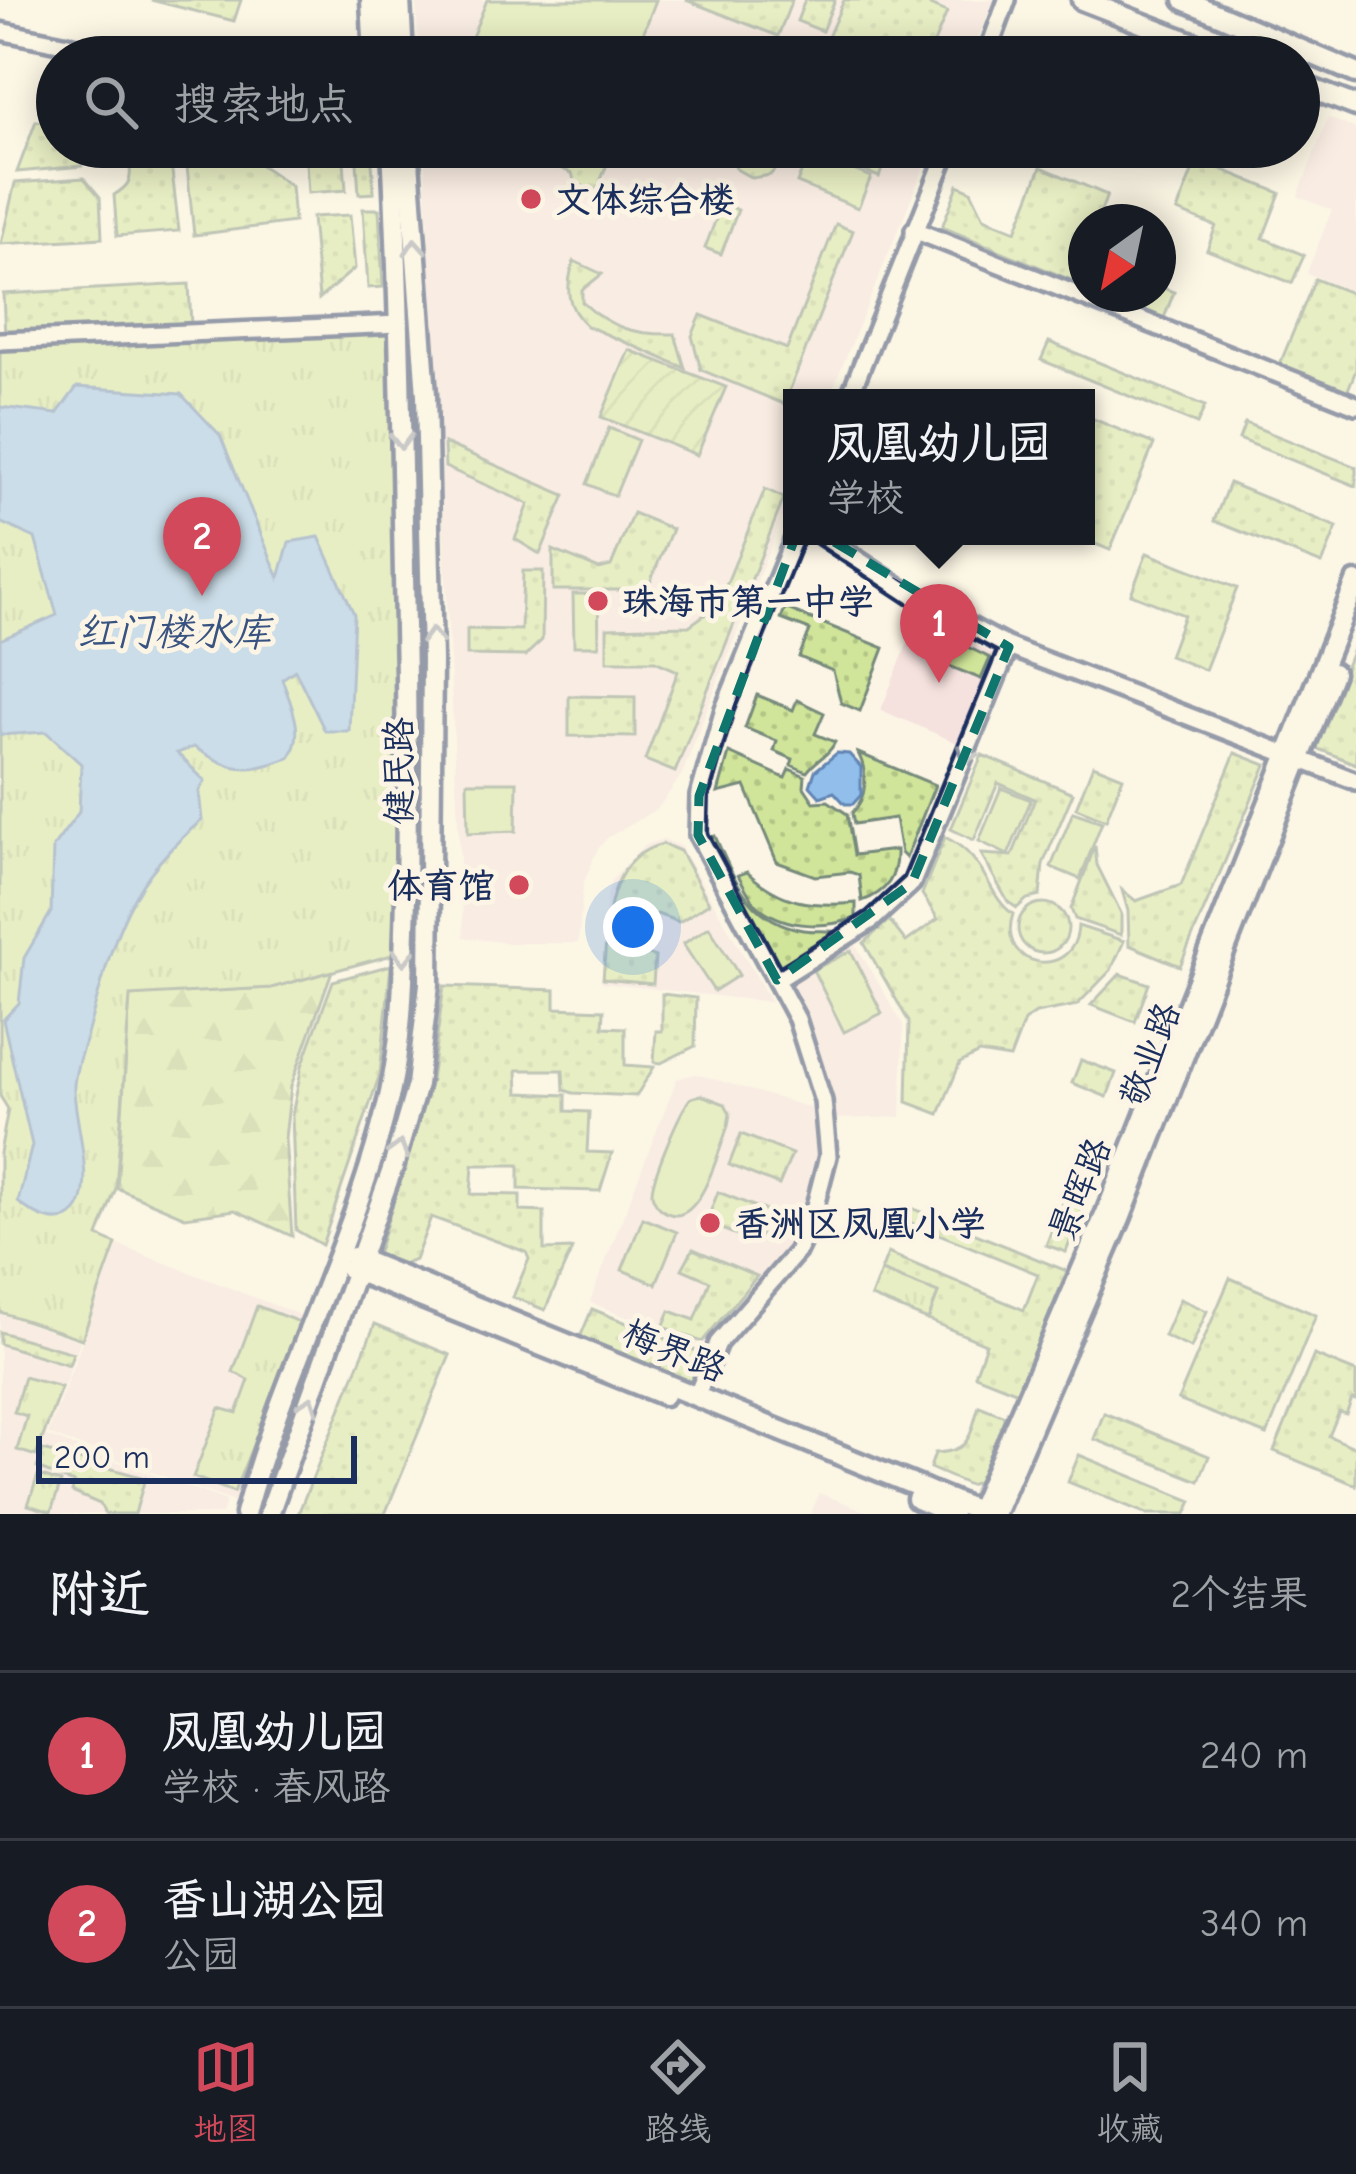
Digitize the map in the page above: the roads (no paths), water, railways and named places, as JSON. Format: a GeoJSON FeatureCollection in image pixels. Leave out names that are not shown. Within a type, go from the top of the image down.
{"type":"FeatureCollection","features":[{"type":"Feature","properties":{"kind":"main road"},"geometry":{"type":"LineString","coordinates":[[370,0],[373,36]]}},
{"type":"Feature","properties":{"kind":"main road"},"geometry":{"type":"LineString","coordinates":[[384,0],[386,36]]}},
{"type":"Feature","properties":{"kind":"main road"},"geometry":{"type":"LineString","coordinates":[[403,0],[404,36]]}},
{"type":"Feature","properties":{"kind":"main road"},"geometry":{"type":"LineString","coordinates":[[1082,0],[1175,36]]}},
{"type":"Feature","properties":{"kind":"main road"},"geometry":{"type":"LineString","coordinates":[[1184,0],[1269,36]]}},
{"type":"Feature","properties":{"kind":"main road"},"geometry":{"type":"LineString","coordinates":[[1320,58],[1356,73]]}},
{"type":"Feature","properties":{"kind":"main road"},"geometry":{"type":"LineString","coordinates":[[1320,92],[1356,106]]}},
{"type":"Feature","properties":{"kind":"main road","name":"健民路"},"geometry":{"type":"LineString","coordinates":[[245,1514],[255,1472],[337,1257],[390,1093],[404,994],[408,802],[400,168]]}},
{"type":"Feature","properties":{"kind":"main road","name":"健民路"},"geometry":{"type":"LineString","coordinates":[[269,1514],[360,1267],[417,1085],[429,984],[432,660],[426,395],[402,168]]}},
{"type":"Feature","properties":{"kind":"main road"},"geometry":{"type":"LineString","coordinates":[[1294,755],[1356,581]]}},
{"type":"Feature","properties":{"kind":"main road"},"geometry":{"type":"LineString","coordinates":[[1294,755],[1356,615]]}},
{"type":"Feature","properties":{"kind":"main road","name":"景晖路"},"geometry":{"type":"LineString","coordinates":[[984,1513],[1294,755]]}},
{"type":"Feature","properties":{"kind":"main road"},"geometry":{"type":"LineString","coordinates":[[337,1257],[952,1514]]}},
{"type":"Feature","properties":{"kind":"main road","name":"梅界路"},"geometry":{"type":"LineString","coordinates":[[360,1267],[697,1395],[984,1513]]}},
{"type":"Feature","properties":{"kind":"street"},"geometry":{"type":"LineString","coordinates":[[994,36],[1007,0]]}},
{"type":"Feature","properties":{"kind":"street"},"geometry":{"type":"LineString","coordinates":[[0,31],[36,38]]}},
{"type":"Feature","properties":{"kind":"street"},"geometry":{"type":"LineString","coordinates":[[852,389],[940,168]]}},
{"type":"Feature","properties":{"kind":"street"},"geometry":{"type":"LineString","coordinates":[[914,230],[1356,405]]}},
{"type":"Feature","properties":{"kind":"street"},"geometry":{"type":"LineString","coordinates":[[0,341],[400,324]]}},
{"type":"Feature","properties":{"kind":"street"},"geometry":{"type":"LineString","coordinates":[[697,1395],[718,1343],[797,1252],[824,1179],[828,1129],[824,1101],[797,1018],[698,835],[699,796],[724,709],[791,545]]}},
{"type":"Feature","properties":{"kind":"street"},"geometry":{"type":"LineString","coordinates":[[836,545],[914,596],[1009,647],[1356,781]]}},
{"type":"Feature","properties":{"kind":"street"},"geometry":{"type":"LineString","coordinates":[[778,980],[872,920],[912,883],[1009,647]]}},
{"type":"Feature","properties":{"kind":"water","name":"红门楼水库"},"geometry":{"type":"Polygon","coordinates":[[[77,387],[181,394],[220,435],[279,578],[289,542],[319,537],[354,614],[349,731],[325,731],[295,670],[282,679],[297,729],[289,758],[239,768],[194,747],[177,753],[205,781],[199,791],[202,820],[156,865],[117,936],[75,1078],[85,1170],[82,1201],[68,1217],[53,1220],[18,1202],[32,1145],[3,1020],[19,1003],[24,958],[51,912],[53,847],[79,812],[81,764],[46,732],[0,735],[0,640],[57,615],[35,538],[0,522],[0,407],[57,414],[77,387]]]}},
{"type":"Feature","properties":{"kind":"water"},"geometry":{"type":"Polygon","coordinates":[[[837,753],[849,754],[861,767],[861,795],[853,804],[845,804],[834,792],[820,797],[810,786],[815,771],[837,753]]]}},
{"type":"Feature","properties":{"kind":"place","name":"文体综合楼"},"geometry":{"type":"Point","coordinates":[531,199]}},
{"type":"Feature","properties":{"kind":"place","name":"香山湖公园"},"geometry":{"type":"Point","coordinates":[202,596]}},
{"type":"Feature","properties":{"kind":"place","name":"珠海市第一中学"},"geometry":{"type":"Point","coordinates":[598,601]}},
{"type":"Feature","properties":{"kind":"place","name":"凤凰幼儿园"},"geometry":{"type":"Point","coordinates":[939,683]}},
{"type":"Feature","properties":{"kind":"place","name":"体育馆"},"geometry":{"type":"Point","coordinates":[519,885]}},
{"type":"Feature","properties":{"kind":"place","name":"香洲区凤凰小学"},"geometry":{"type":"Point","coordinates":[710,1223]}}]}
